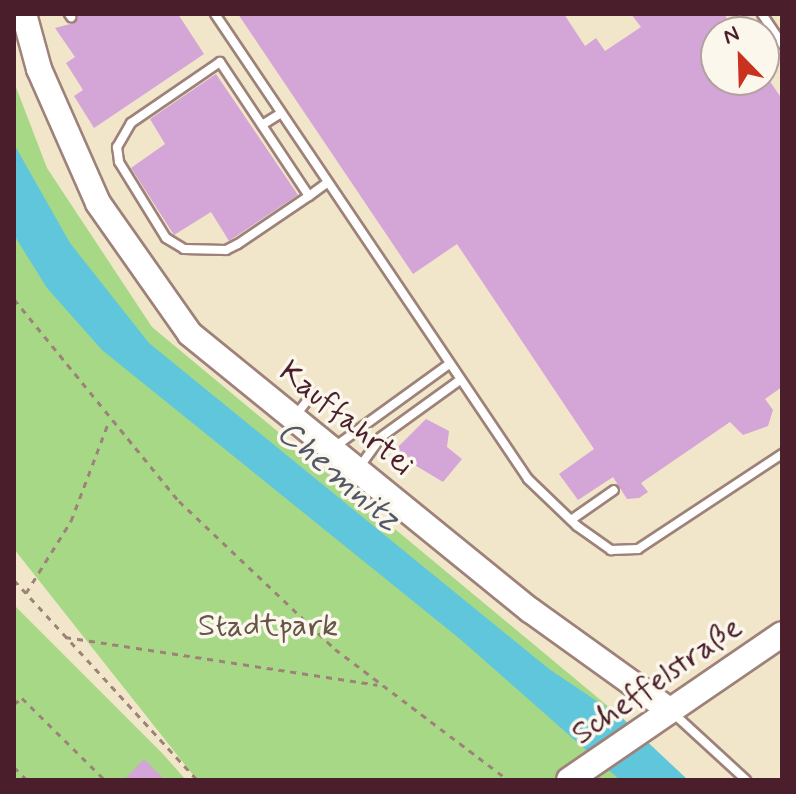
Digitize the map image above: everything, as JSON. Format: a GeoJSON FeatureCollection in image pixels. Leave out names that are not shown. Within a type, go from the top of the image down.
{"type":"FeatureCollection","features":[{"type":"Feature","properties":{"kind":"street","name":"Kauffahrtei"},"geometry":{"type":"LineString","coordinates":[[24,14],[74,156],[127,248],[190,334],[530,610],[669,710]]}},
{"type":"Feature","properties":{"kind":"street","name":"Scheffelstraße"},"geometry":{"type":"LineString","coordinates":[[576,775],[782,634]]}},
{"type":"Feature","properties":{"kind":"lane"},"geometry":{"type":"LineString","coordinates":[[215,14],[528,479],[571,520],[611,550],[638,549],[782,454]]}},
{"type":"Feature","properties":{"kind":"lane"},"geometry":{"type":"LineString","coordinates":[[762,14],[782,44]]}},
{"type":"Feature","properties":{"kind":"lane"},"geometry":{"type":"LineString","coordinates":[[309,196],[220,62],[131,123],[117,147],[119,162],[166,238],[184,249],[226,250],[309,196],[327,183]]}},
{"type":"Feature","properties":{"kind":"lane"},"geometry":{"type":"LineString","coordinates":[[262,125],[281,113]]}},
{"type":"Feature","properties":{"kind":"lane"},"geometry":{"type":"LineString","coordinates":[[333,448],[449,364]]}},
{"type":"Feature","properties":{"kind":"lane"},"geometry":{"type":"LineString","coordinates":[[358,469],[381,437],[460,380]]}},
{"type":"Feature","properties":{"kind":"lane"},"geometry":{"type":"LineString","coordinates":[[294,417],[313,393]]}},
{"type":"Feature","properties":{"kind":"lane"},"geometry":{"type":"LineString","coordinates":[[571,520],[614,490]]}},
{"type":"Feature","properties":{"kind":"lane","name":"Kauffahrtei"},"geometry":{"type":"LineString","coordinates":[[669,710],[746,780]]}},
{"type":"Feature","properties":{"kind":"path"},"geometry":{"type":"LineString","coordinates":[[14,299],[109,421],[179,501],[379,685],[508,780]]}},
{"type":"Feature","properties":{"kind":"path"},"geometry":{"type":"LineString","coordinates":[[25,595],[71,521],[109,421]]}},
{"type":"Feature","properties":{"kind":"path"},"geometry":{"type":"LineString","coordinates":[[14,580],[197,780]]}},
{"type":"Feature","properties":{"kind":"path"},"geometry":{"type":"LineString","coordinates":[[65,637],[379,685]]}},
{"type":"Feature","properties":{"kind":"path"},"geometry":{"type":"LineString","coordinates":[[14,704],[22,698],[105,780]]}},
{"type":"Feature","properties":{"kind":"path"},"geometry":{"type":"LineString","coordinates":[[14,767],[27,780]]}},
{"type":"Feature","properties":{"kind":"green space","name":"Stadtpark"},"geometry":{"type":"Polygon","coordinates":[[[14,82],[47,168],[152,327],[627,722],[644,780],[197,780],[14,549],[14,82]]]}},
{"type":"Feature","properties":{"kind":"green space"},"geometry":{"type":"Polygon","coordinates":[[[14,605],[162,753],[186,780],[14,780],[14,605]]]}},
{"type":"Feature","properties":{"kind":"water"},"geometry":{"type":"Polygon","coordinates":[[[14,144],[70,243],[149,343],[549,669],[622,718],[688,780],[620,780],[460,639],[102,350],[47,288],[14,235],[14,144]]]}},
{"type":"Feature","properties":{"kind":"building"},"geometry":{"type":"Polygon","coordinates":[[[77,14],[178,14],[204,54],[94,128],[74,96],[83,90],[66,63],[75,57],[55,28],[74,23],[77,14]]]}},
{"type":"Feature","properties":{"kind":"building"},"geometry":{"type":"Polygon","coordinates":[[[238,14],[564,14],[585,46],[596,38],[605,51],[641,27],[631,14],[724,14],[725,16],[700,16],[700,96],[780,96],[782,99],[782,387],[765,399],[773,410],[768,426],[743,435],[730,422],[641,483],[648,492],[639,498],[627,499],[613,477],[578,500],[559,474],[594,449],[457,244],[413,274],[238,14]]]}},
{"type":"Feature","properties":{"kind":"building"},"geometry":{"type":"Polygon","coordinates":[[[216,74],[298,195],[229,241],[211,212],[174,235],[131,168],[165,144],[150,119],[216,74]]]}},
{"type":"Feature","properties":{"kind":"building"},"geometry":{"type":"Polygon","coordinates":[[[426,419],[449,431],[447,447],[462,459],[443,482],[393,452],[426,419]]]}},
{"type":"Feature","properties":{"kind":"building"},"geometry":{"type":"Polygon","coordinates":[[[144,759],[165,780],[124,780],[144,759]]]}},
{"type":"Feature","properties":{"kind":"water label","name":"Chemnitz"},"geometry":{"type":"Point","coordinates":[339,476]}}]}
